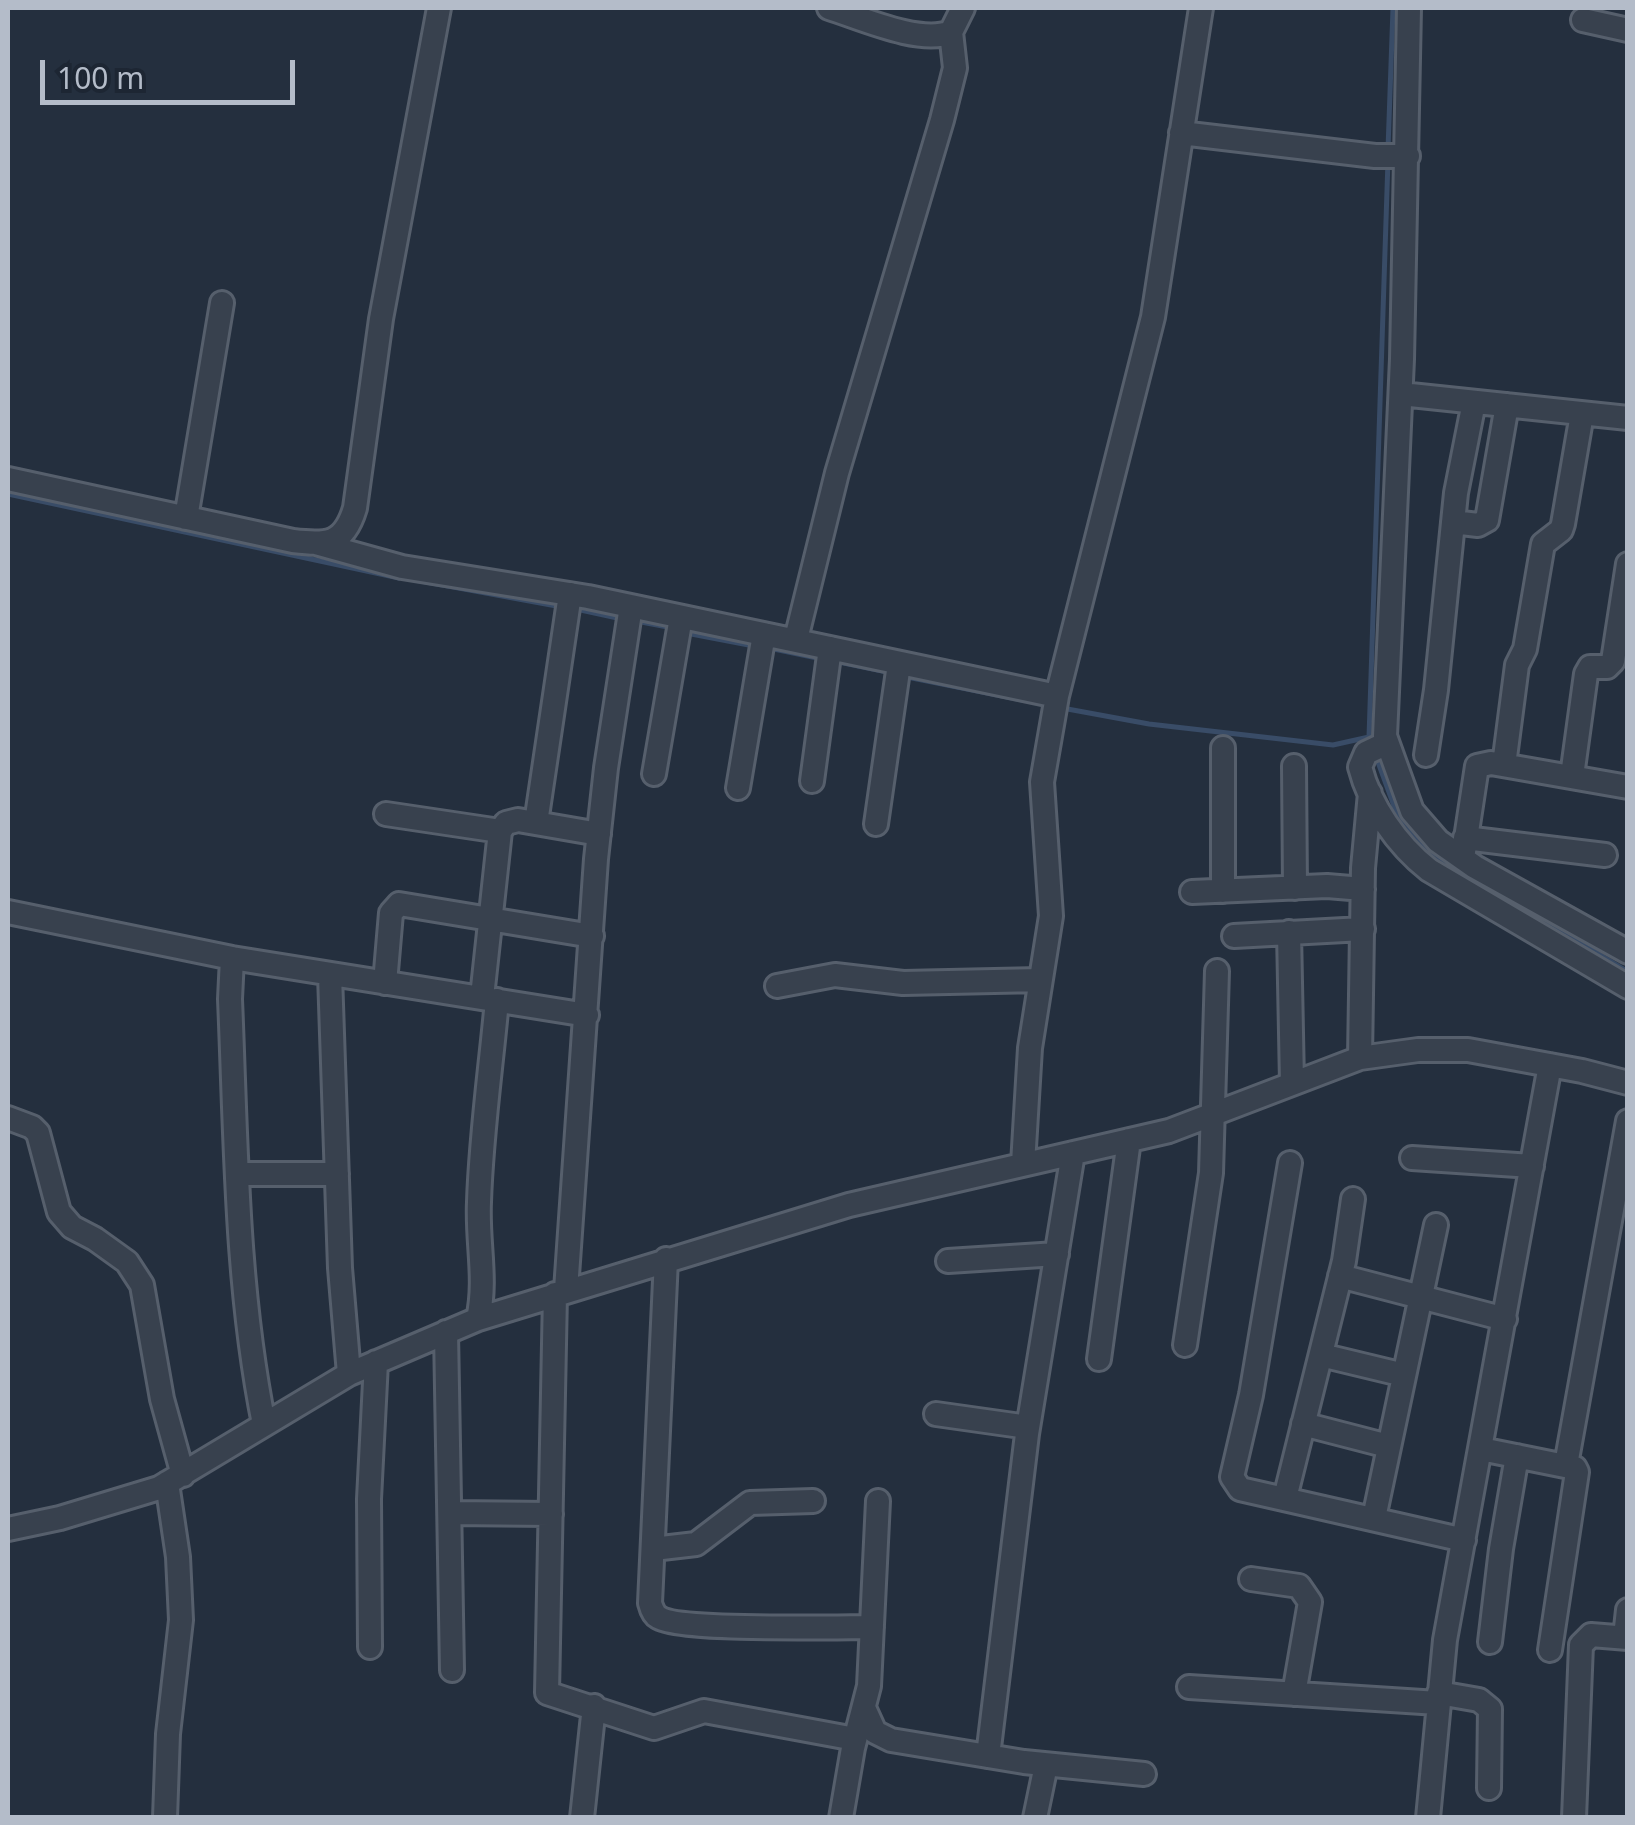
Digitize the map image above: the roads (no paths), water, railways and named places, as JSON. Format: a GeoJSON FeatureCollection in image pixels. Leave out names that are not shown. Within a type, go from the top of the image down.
{"type":"FeatureCollection","features":[{"type":"Feature","properties":{"kind":"street"},"geometry":{"type":"LineString","coordinates":[[320,544],[342,535],[355,508],[381,320],[438,8]]}},
{"type":"Feature","properties":{"kind":"street"},"geometry":{"type":"LineString","coordinates":[[829,8],[927,36],[951,32]]}},
{"type":"Feature","properties":{"kind":"street"},"geometry":{"type":"LineString","coordinates":[[796,640],[837,473],[942,120],[954,68],[951,32],[963,8]]}},
{"type":"Feature","properties":{"kind":"street"},"geometry":{"type":"LineString","coordinates":[[1023,1164],[1025,1091],[1051,916],[1041,798],[1057,696],[1153,317],[1201,8]]}},
{"type":"Feature","properties":{"kind":"street"},"geometry":{"type":"LineString","coordinates":[[1409,8],[1394,156],[1401,394],[1383,724],[1378,747],[1360,767],[1370,793],[1396,836],[1429,870],[1628,987]]}},
{"type":"Feature","properties":{"kind":"street"},"geometry":{"type":"LineString","coordinates":[[1582,20],[1628,30]]}},
{"type":"Feature","properties":{"kind":"street"},"geometry":{"type":"LineString","coordinates":[[1181,133],[1394,156]]}},
{"type":"Feature","properties":{"kind":"street"},"geometry":{"type":"LineString","coordinates":[[186,518],[222,303]]}},
{"type":"Feature","properties":{"kind":"street"},"geometry":{"type":"LineString","coordinates":[[1401,394],[1628,418]]}},
{"type":"Feature","properties":{"kind":"street"},"geometry":{"type":"LineString","coordinates":[[1426,755],[1453,522],[1474,402]]}},
{"type":"Feature","properties":{"kind":"street"},"geometry":{"type":"LineString","coordinates":[[1453,522],[1478,525],[1487,520],[1507,406]]}},
{"type":"Feature","properties":{"kind":"street"},"geometry":{"type":"LineString","coordinates":[[1504,765],[1517,664],[1526,649],[1543,544],[1558,533],[1562,524],[1582,414]]}},
{"type":"Feature","properties":{"kind":"street"},"geometry":{"type":"LineString","coordinates":[[8,478],[320,544],[402,567],[631,606],[1057,696]]}},
{"type":"Feature","properties":{"kind":"street"},"geometry":{"type":"LineString","coordinates":[[1572,776],[1587,669],[1606,667],[1613,661],[1628,564]]}},
{"type":"Feature","properties":{"kind":"street"},"geometry":{"type":"LineString","coordinates":[[536,823],[570,594]]}},
{"type":"Feature","properties":{"kind":"street"},"geometry":{"type":"LineString","coordinates":[[631,606],[599,834],[587,1015],[561,1292],[545,1685],[554,1698],[594,1706],[654,1728],[704,1711],[856,1739]]}},
{"type":"Feature","properties":{"kind":"street"},"geometry":{"type":"LineString","coordinates":[[654,774],[681,616]]}},
{"type":"Feature","properties":{"kind":"street"},"geometry":{"type":"LineString","coordinates":[[738,788],[764,634]]}},
{"type":"Feature","properties":{"kind":"street"},"geometry":{"type":"LineString","coordinates":[[812,781],[830,648]]}},
{"type":"Feature","properties":{"kind":"street"},"geometry":{"type":"LineString","coordinates":[[876,824],[899,664]]}},
{"type":"Feature","properties":{"kind":"street"},"geometry":{"type":"LineString","coordinates":[[1378,747],[1417,820],[1438,841],[1464,848],[1514,843],[1605,855]]}},
{"type":"Feature","properties":{"kind":"street"},"geometry":{"type":"LineString","coordinates":[[1223,748],[1223,891]]}},
{"type":"Feature","properties":{"kind":"street"},"geometry":{"type":"LineString","coordinates":[[1464,848],[1477,766],[1491,763],[1628,788]]}},
{"type":"Feature","properties":{"kind":"street"},"geometry":{"type":"LineString","coordinates":[[1294,766],[1295,888]]}},
{"type":"Feature","properties":{"kind":"street"},"geometry":{"type":"LineString","coordinates":[[1360,1058],[1363,888],[1370,793]]}},
{"type":"Feature","properties":{"kind":"street"},"geometry":{"type":"LineString","coordinates":[[386,814],[500,831]]}},
{"type":"Feature","properties":{"kind":"street"},"geometry":{"type":"LineString","coordinates":[[478,1319],[484,1277],[478,1228],[490,922],[500,831],[511,820],[599,834]]}},
{"type":"Feature","properties":{"kind":"street"},"geometry":{"type":"LineString","coordinates":[[1507,884],[1514,843]]}},
{"type":"Feature","properties":{"kind":"street"},"geometry":{"type":"LineString","coordinates":[[1464,848],[1507,884],[1628,952]]}},
{"type":"Feature","properties":{"kind":"street"},"geometry":{"type":"LineString","coordinates":[[1192,892],[1363,888]]}},
{"type":"Feature","properties":{"kind":"street"},"geometry":{"type":"LineString","coordinates":[[385,983],[392,913],[399,904],[592,936]]}},
{"type":"Feature","properties":{"kind":"street"},"geometry":{"type":"LineString","coordinates":[[8,912],[232,958],[587,1015]]}},
{"type":"Feature","properties":{"kind":"street"},"geometry":{"type":"LineString","coordinates":[[1234,936],[1363,929]]}},
{"type":"Feature","properties":{"kind":"street"},"geometry":{"type":"LineString","coordinates":[[1288,932],[1292,1083]]}},
{"type":"Feature","properties":{"kind":"street"},"geometry":{"type":"LineString","coordinates":[[232,958],[230,998],[246,1294],[264,1424]]}},
{"type":"Feature","properties":{"kind":"street"},"geometry":{"type":"LineString","coordinates":[[1185,1345],[1211,1173],[1217,971]]}},
{"type":"Feature","properties":{"kind":"street"},"geometry":{"type":"LineString","coordinates":[[330,975],[340,1268],[349,1374]]}},
{"type":"Feature","properties":{"kind":"street"},"geometry":{"type":"LineString","coordinates":[[777,986],[835,975],[902,983],[1040,980]]}},
{"type":"Feature","properties":{"kind":"street"},"geometry":{"type":"LineString","coordinates":[[8,1529],[93,1509],[175,1479],[349,1374],[478,1319],[849,1205],[1169,1131],[1360,1058],[1448,1048],[1628,1083]]}},
{"type":"Feature","properties":{"kind":"street"},"geometry":{"type":"LineString","coordinates":[[1428,1818],[1445,1640],[1550,1065]]}},
{"type":"Feature","properties":{"kind":"street"},"geometry":{"type":"LineString","coordinates":[[8,1118],[32,1127],[38,1134],[60,1212],[72,1227],[95,1238],[126,1262],[142,1285],[175,1479],[181,1608],[168,1734],[165,1818]]}},
{"type":"Feature","properties":{"kind":"street"},"geometry":{"type":"LineString","coordinates":[[1566,1465],[1628,1120]]}},
{"type":"Feature","properties":{"kind":"street"},"geometry":{"type":"LineString","coordinates":[[1099,1359],[1129,1140]]}},
{"type":"Feature","properties":{"kind":"street"},"geometry":{"type":"LineString","coordinates":[[988,1756],[1028,1427],[1074,1152]]}},
{"type":"Feature","properties":{"kind":"street"},"geometry":{"type":"LineString","coordinates":[[1412,1158],[1532,1166]]}},
{"type":"Feature","properties":{"kind":"street"},"geometry":{"type":"LineString","coordinates":[[1290,1163],[1251,1395],[1232,1477],[1240,1489],[1464,1540]]}},
{"type":"Feature","properties":{"kind":"street"},"geometry":{"type":"LineString","coordinates":[[238,1174],[337,1174]]}},
{"type":"Feature","properties":{"kind":"street"},"geometry":{"type":"LineString","coordinates":[[1286,1498],[1340,1276],[1354,1199]]}},
{"type":"Feature","properties":{"kind":"street"},"geometry":{"type":"LineString","coordinates":[[1374,1518],[1436,1225]]}},
{"type":"Feature","properties":{"kind":"street"},"geometry":{"type":"LineString","coordinates":[[948,1261],[1058,1254]]}},
{"type":"Feature","properties":{"kind":"street"},"geometry":{"type":"LineString","coordinates":[[666,1259],[650,1603],[657,1617],[674,1622],[744,1627],[872,1627]]}},
{"type":"Feature","properties":{"kind":"street"},"geometry":{"type":"LineString","coordinates":[[1340,1276],[1505,1319]]}},
{"type":"Feature","properties":{"kind":"street"},"geometry":{"type":"LineString","coordinates":[[446,1332],[452,1670]]}},
{"type":"Feature","properties":{"kind":"street"},"geometry":{"type":"LineString","coordinates":[[1321,1355],[1404,1375]]}},
{"type":"Feature","properties":{"kind":"street"},"geometry":{"type":"LineString","coordinates":[[370,1647],[369,1518],[376,1362]]}},
{"type":"Feature","properties":{"kind":"street"},"geometry":{"type":"LineString","coordinates":[[936,1414],[1028,1427]]}},
{"type":"Feature","properties":{"kind":"street"},"geometry":{"type":"LineString","coordinates":[[1303,1424],[1388,1446]]}},
{"type":"Feature","properties":{"kind":"street"},"geometry":{"type":"LineString","coordinates":[[1481,1449],[1575,1468],[1577,1476],[1550,1650]]}},
{"type":"Feature","properties":{"kind":"street"},"geometry":{"type":"LineString","coordinates":[[1490,1642],[1517,1456]]}},
{"type":"Feature","properties":{"kind":"street"},"geometry":{"type":"LineString","coordinates":[[653,1550],[696,1544],[750,1504],[813,1501]]}},
{"type":"Feature","properties":{"kind":"street"},"geometry":{"type":"LineString","coordinates":[[841,1818],[865,1710],[878,1501]]}},
{"type":"Feature","properties":{"kind":"street"},"geometry":{"type":"LineString","coordinates":[[450,1513],[551,1514]]}},
{"type":"Feature","properties":{"kind":"street"},"geometry":{"type":"LineString","coordinates":[[1252,1579],[1298,1586],[1310,1602],[1294,1694]]}},
{"type":"Feature","properties":{"kind":"street"},"geometry":{"type":"LineString","coordinates":[[1574,1818],[1581,1646],[1592,1635],[1626,1638],[1628,1610]]}},
{"type":"Feature","properties":{"kind":"street"},"geometry":{"type":"LineString","coordinates":[[1189,1687],[1479,1700],[1490,1710],[1490,1788]]}},
{"type":"Feature","properties":{"kind":"street"},"geometry":{"type":"LineString","coordinates":[[582,1818],[594,1706]]}},
{"type":"Feature","properties":{"kind":"street"},"geometry":{"type":"LineString","coordinates":[[865,1710],[871,1727],[880,1736],[1046,1765],[1144,1774]]}},
{"type":"Feature","properties":{"kind":"street"},"geometry":{"type":"LineString","coordinates":[[1035,1818],[1046,1765]]}},
{"type":"Feature","properties":{"kind":"waterway"},"geometry":{"type":"LineString","coordinates":[[1388,149],[1393,8]]}},
{"type":"Feature","properties":{"kind":"waterway"},"geometry":{"type":"LineString","coordinates":[[1372,744],[1369,737],[1388,160]]}},
{"type":"Feature","properties":{"kind":"waterway"},"geometry":{"type":"LineString","coordinates":[[8,494],[399,578]]}},
{"type":"Feature","properties":{"kind":"waterway"},"geometry":{"type":"LineString","coordinates":[[415,580],[562,607]]}},
{"type":"Feature","properties":{"kind":"waterway"},"geometry":{"type":"LineString","coordinates":[[576,609],[622,619]]}},
{"type":"Feature","properties":{"kind":"waterway"},"geometry":{"type":"LineString","coordinates":[[636,621],[673,628]]}},
{"type":"Feature","properties":{"kind":"waterway"},"geometry":{"type":"LineString","coordinates":[[686,633],[754,646]]}},
{"type":"Feature","properties":{"kind":"waterway"},"geometry":{"type":"LineString","coordinates":[[769,648],[822,659]]}},
{"type":"Feature","properties":{"kind":"waterway"},"geometry":{"type":"LineString","coordinates":[[834,661],[892,673]]}},
{"type":"Feature","properties":{"kind":"waterway"},"geometry":{"type":"LineString","coordinates":[[912,678],[1022,700]]}},
{"type":"Feature","properties":{"kind":"waterway"},"geometry":{"type":"LineString","coordinates":[[1062,708],[1149,724],[1333,745],[1369,737]]}},
{"type":"Feature","properties":{"kind":"waterway"},"geometry":{"type":"LineString","coordinates":[[1375,754],[1398,817],[1432,853],[1460,870]]}},
{"type":"Feature","properties":{"kind":"waterway"},"geometry":{"type":"LineString","coordinates":[[1486,886],[1628,972]]}}]}
